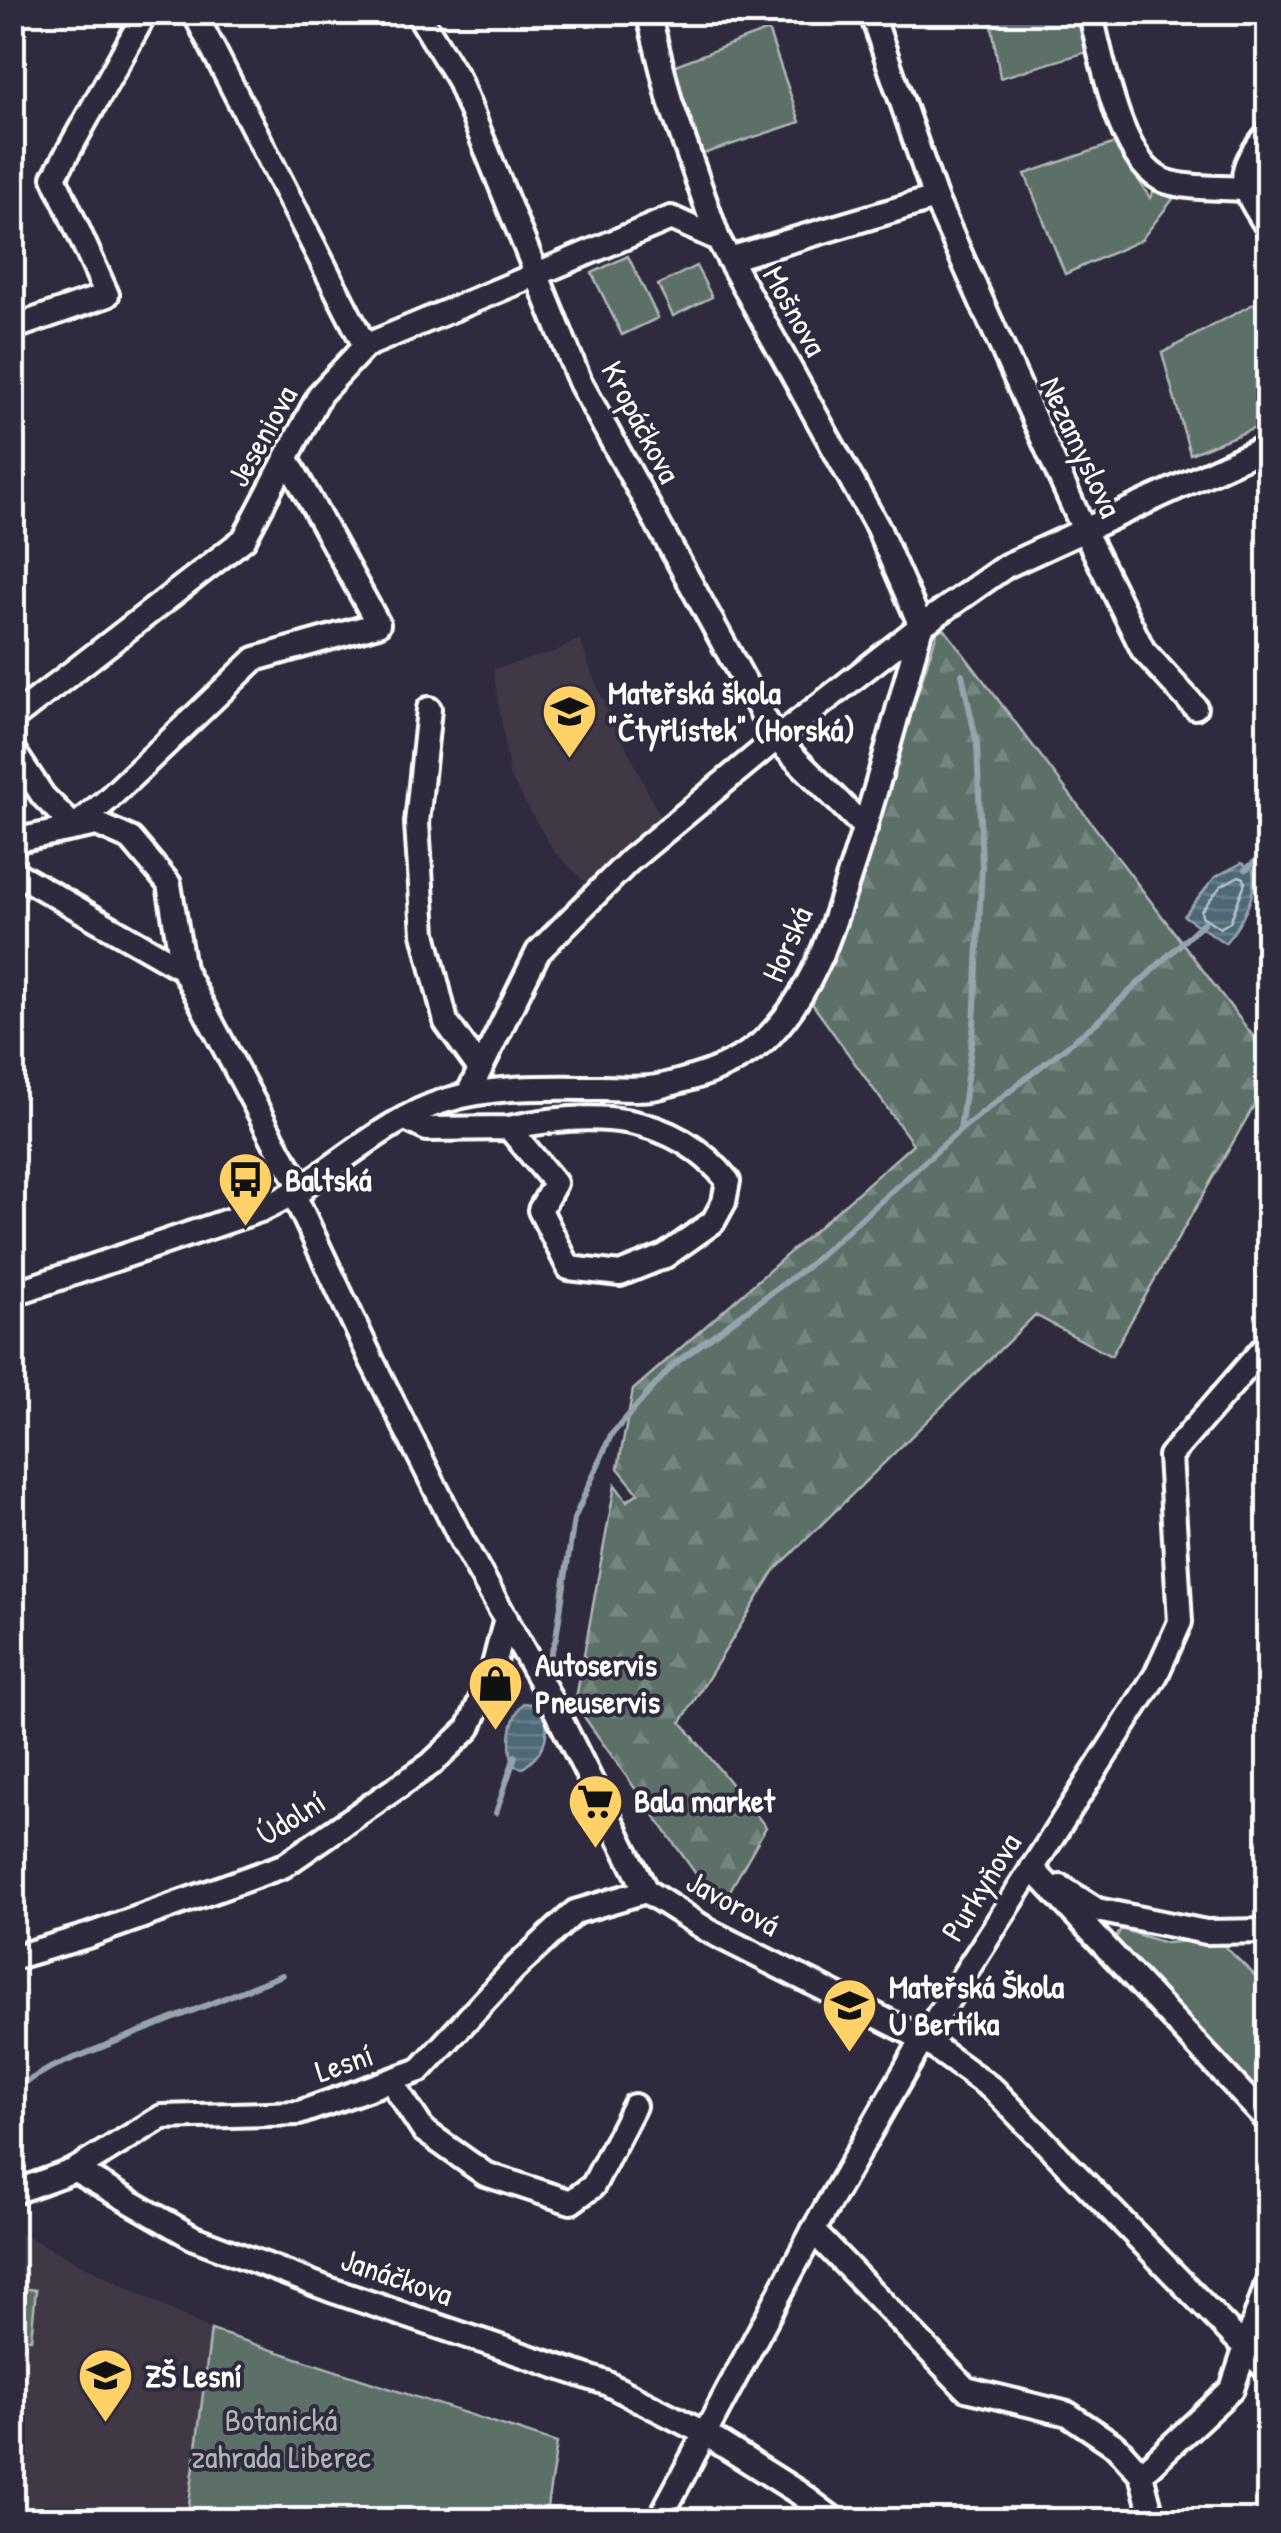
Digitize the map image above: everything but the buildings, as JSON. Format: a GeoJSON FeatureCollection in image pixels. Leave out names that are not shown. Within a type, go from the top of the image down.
{"type":"FeatureCollection","features":[{"type":"Feature","properties":{"kind":"street"},"geometry":{"type":"LineString","coordinates":[[12,328],[107,295],[54,177],[146,12]]}},
{"type":"Feature","properties":{"kind":"street"},"geometry":{"type":"LineString","coordinates":[[194,12],[365,346]]}},
{"type":"Feature","properties":{"kind":"street","name":"Kropáčkova"},"geometry":{"type":"LineString","coordinates":[[416,12],[458,78],[580,382],[776,739],[865,828]]}},
{"type":"Feature","properties":{"kind":"street","name":"Mošnova"},"geometry":{"type":"LineString","coordinates":[[648,12],[670,100],[723,249],[878,528],[921,626]]}},
{"type":"Feature","properties":{"kind":"street","name":"Nezamyslova"},"geometry":{"type":"LineString","coordinates":[[871,12],[935,198],[1083,528],[1143,650],[1195,707]]}},
{"type":"Feature","properties":{"kind":"street"},"geometry":{"type":"LineString","coordinates":[[1090,12],[1122,125],[1140,163],[1164,181],[1243,188]]}},
{"type":"Feature","properties":{"kind":"street"},"geometry":{"type":"LineString","coordinates":[[1268,133],[1248,157],[1243,188],[1268,228]]}},
{"type":"Feature","properties":{"kind":"street"},"geometry":{"type":"LineString","coordinates":[[723,249],[935,198]]}},
{"type":"Feature","properties":{"kind":"street","name":"Jeseniova"},"geometry":{"type":"LineString","coordinates":[[12,719],[244,538],[320,394],[365,346],[671,218],[723,249]]}},
{"type":"Feature","properties":{"kind":"street"},"geometry":{"type":"LineString","coordinates":[[468,1094],[538,952],[629,862],[776,739],[921,626],[1006,566],[1268,446]]}},
{"type":"Feature","properties":{"kind":"street"},"geometry":{"type":"LineString","coordinates":[[74,827],[255,659],[378,624],[286,457]]}},
{"type":"Feature","properties":{"kind":"street","name":"Horská"},"geometry":{"type":"LineString","coordinates":[[12,1294],[262,1210],[298,1192],[406,1119],[438,1102],[468,1094],[531,1088],[657,1088],[741,1058],[768,1037],[802,996],[823,956],[865,828],[921,626]]}},
{"type":"Feature","properties":{"kind":"street"},"geometry":{"type":"LineString","coordinates":[[429,709],[417,823],[424,933],[446,1022],[480,1069]]}},
{"type":"Feature","properties":{"kind":"street"},"geometry":{"type":"LineString","coordinates":[[12,749],[43,796],[74,827]]}},
{"type":"Feature","properties":{"kind":"street"},"geometry":{"type":"LineString","coordinates":[[12,841],[97,824],[131,839],[168,884],[182,969],[298,1192]]}},
{"type":"Feature","properties":{"kind":"street"},"geometry":{"type":"LineString","coordinates":[[12,871],[182,969]]}},
{"type":"Feature","properties":{"kind":"street"},"geometry":{"type":"LineString","coordinates":[[406,1119],[427,1130],[510,1128],[556,1118],[615,1119],[657,1126],[728,1180],[724,1202],[713,1222],[666,1256],[620,1274],[569,1268],[540,1210],[556,1183],[510,1128]]}},
{"type":"Feature","properties":{"kind":"street","name":"Javorová"},"geometry":{"type":"LineString","coordinates":[[298,1192],[422,1460],[646,1892],[709,1931],[923,2039],[994,2090],[1268,2371]]}},
{"type":"Feature","properties":{"kind":"street","name":"Purkyňova"},"geometry":{"type":"LineString","coordinates":[[659,2520],[813,2230],[923,2039],[1156,1675],[1180,1622],[1170,1456],[1268,1342]]}},
{"type":"Feature","properties":{"kind":"street","name":"Údolní"},"geometry":{"type":"LineString","coordinates":[[12,1958],[87,1936],[283,1866],[432,1764],[469,1728],[492,1673],[506,1618]]}},
{"type":"Feature","properties":{"kind":"street"},"geometry":{"type":"LineString","coordinates":[[1032,1868],[1097,1910],[1206,1932],[1268,1932]]}},
{"type":"Feature","properties":{"kind":"street"},"geometry":{"type":"LineString","coordinates":[[1032,1868],[1268,2121]]}},
{"type":"Feature","properties":{"kind":"street","name":"Lesní"},"geometry":{"type":"LineString","coordinates":[[12,2193],[75,2170],[162,2117],[299,2113],[420,2070],[514,1969],[576,1912],[646,1892]]}},
{"type":"Feature","properties":{"kind":"street"},"geometry":{"type":"LineString","coordinates":[[391,2081],[423,2130],[485,2174],[570,2202],[592,2186],[634,2106]]}},
{"type":"Feature","properties":{"kind":"street","name":"Janáčkova"},"geometry":{"type":"LineString","coordinates":[[75,2170],[194,2238],[332,2290],[606,2383],[704,2433],[800,2493],[834,2520]]}},
{"type":"Feature","properties":{"kind":"street"},"geometry":{"type":"LineString","coordinates":[[813,2230],[966,2390],[1068,2414],[1117,2446],[1140,2474],[1153,2520]]}},
{"type":"Feature","properties":{"kind":"street"},"geometry":{"type":"LineString","coordinates":[[1140,2474],[1232,2388],[1268,2281]]}},
{"type":"Feature","properties":{"kind":"shaded area","name":"Mateřská škola \"Čtyřlístek\" (Horská)"},"geometry":{"type":"Polygon","coordinates":[[[580,639],[594,680],[662,821],[593,890],[553,850],[510,777],[493,669],[555,652],[580,639]]]}},
{"type":"Feature","properties":{"kind":"shaded area","name":"ZŠ Lesní"},"geometry":{"type":"Polygon","coordinates":[[[12,2229],[211,2330],[187,2520],[13,2520],[12,2229]]]}},
{"type":"Feature","properties":{"kind":"green space"},"geometry":{"type":"Polygon","coordinates":[[[990,13],[1076,13],[1087,52],[1000,78],[990,13]]]}},
{"type":"Feature","properties":{"kind":"green space"},"geometry":{"type":"Polygon","coordinates":[[[768,30],[800,122],[700,155],[670,67],[768,30]]]}},
{"type":"Feature","properties":{"kind":"green space"},"geometry":{"type":"Polygon","coordinates":[[[1115,143],[1150,198],[1155,188],[1173,199],[1141,240],[1065,274],[1025,174],[1115,143]]]}},
{"type":"Feature","properties":{"kind":"green space"},"geometry":{"type":"Polygon","coordinates":[[[628,256],[658,318],[622,335],[592,273],[628,256]]]}},
{"type":"Feature","properties":{"kind":"green space"},"geometry":{"type":"Polygon","coordinates":[[[696,266],[712,297],[673,316],[658,285],[696,266]]]}},
{"type":"Feature","properties":{"kind":"green space"},"geometry":{"type":"Polygon","coordinates":[[[1268,296],[1268,423],[1190,454],[1162,353],[1268,296]]]}},
{"type":"Feature","properties":{"kind":"green space"},"geometry":{"type":"Polygon","coordinates":[[[940,623],[1268,1056],[1268,1081],[1111,1356],[1035,1315],[775,1570],[681,1722],[766,1827],[720,1908],[575,1704],[615,1485],[627,1501],[638,1493],[618,1468],[633,1390],[913,1144],[811,1002],[856,887],[940,623]]]}},
{"type":"Feature","properties":{"kind":"green space"},"geometry":{"type":"Polygon","coordinates":[[[1121,1929],[1165,1943],[1217,1939],[1268,1988],[1268,2106],[1113,1943],[1121,1929]]]}},
{"type":"Feature","properties":{"kind":"green space"},"geometry":{"type":"Polygon","coordinates":[[[13,2287],[36,2290],[31,2339],[13,2338],[13,2287]]]}},
{"type":"Feature","properties":{"kind":"green space","name":"Botanická zahrada Liberec"},"geometry":{"type":"Polygon","coordinates":[[[211,2330],[557,2443],[545,2520],[187,2520],[211,2330]]]}},
{"type":"Feature","properties":{"kind":"water"},"geometry":{"type":"Polygon","coordinates":[[[1242,863],[1253,869],[1251,899],[1225,943],[1184,916],[1215,877],[1242,863]]]}},
{"type":"Feature","properties":{"kind":"water"},"geometry":{"type":"Polygon","coordinates":[[[523,1703],[532,1704],[545,1714],[546,1738],[536,1757],[523,1768],[514,1766],[510,1741],[512,1725],[523,1703]]]}},
{"type":"Feature","properties":{"kind":"waterway"},"geometry":{"type":"LineString","coordinates":[[960,1130],[974,1025],[982,866],[977,744],[962,674]]}},
{"type":"Feature","properties":{"kind":"waterway"},"geometry":{"type":"LineString","coordinates":[[1246,869],[1268,851]]}},
{"type":"Feature","properties":{"kind":"waterway"},"geometry":{"type":"LineString","coordinates":[[547,1665],[556,1638],[574,1519],[611,1435],[674,1364],[809,1265],[959,1131],[1096,1023],[1204,922]]}},
{"type":"Feature","properties":{"kind":"waterway"},"geometry":{"type":"LineString","coordinates":[[496,1813],[515,1756]]}},
{"type":"Feature","properties":{"kind":"waterway"},"geometry":{"type":"LineString","coordinates":[[12,2090],[52,2067],[282,1975]]}},
{"type":"Feature","properties":{"kind":"place","name":"Mateřská škola \"Čtyřlístek\" (Horská)"},"geometry":{"type":"Point","coordinates":[569,760]}},
{"type":"Feature","properties":{"kind":"place","name":"Baltská"},"geometry":{"type":"Point","coordinates":[246,1229]}},
{"type":"Feature","properties":{"kind":"place","name":"Autoservis Pneuservis"},"geometry":{"type":"Point","coordinates":[496,1732]}},
{"type":"Feature","properties":{"kind":"place","name":"Bala market"},"geometry":{"type":"Point","coordinates":[595,1850]}},
{"type":"Feature","properties":{"kind":"place","name":"Mateřská Škola U Bertíka"},"geometry":{"type":"Point","coordinates":[850,2054]}},
{"type":"Feature","properties":{"kind":"place","name":"ZŠ Lesní"},"geometry":{"type":"Point","coordinates":[106,2425]}}]}
